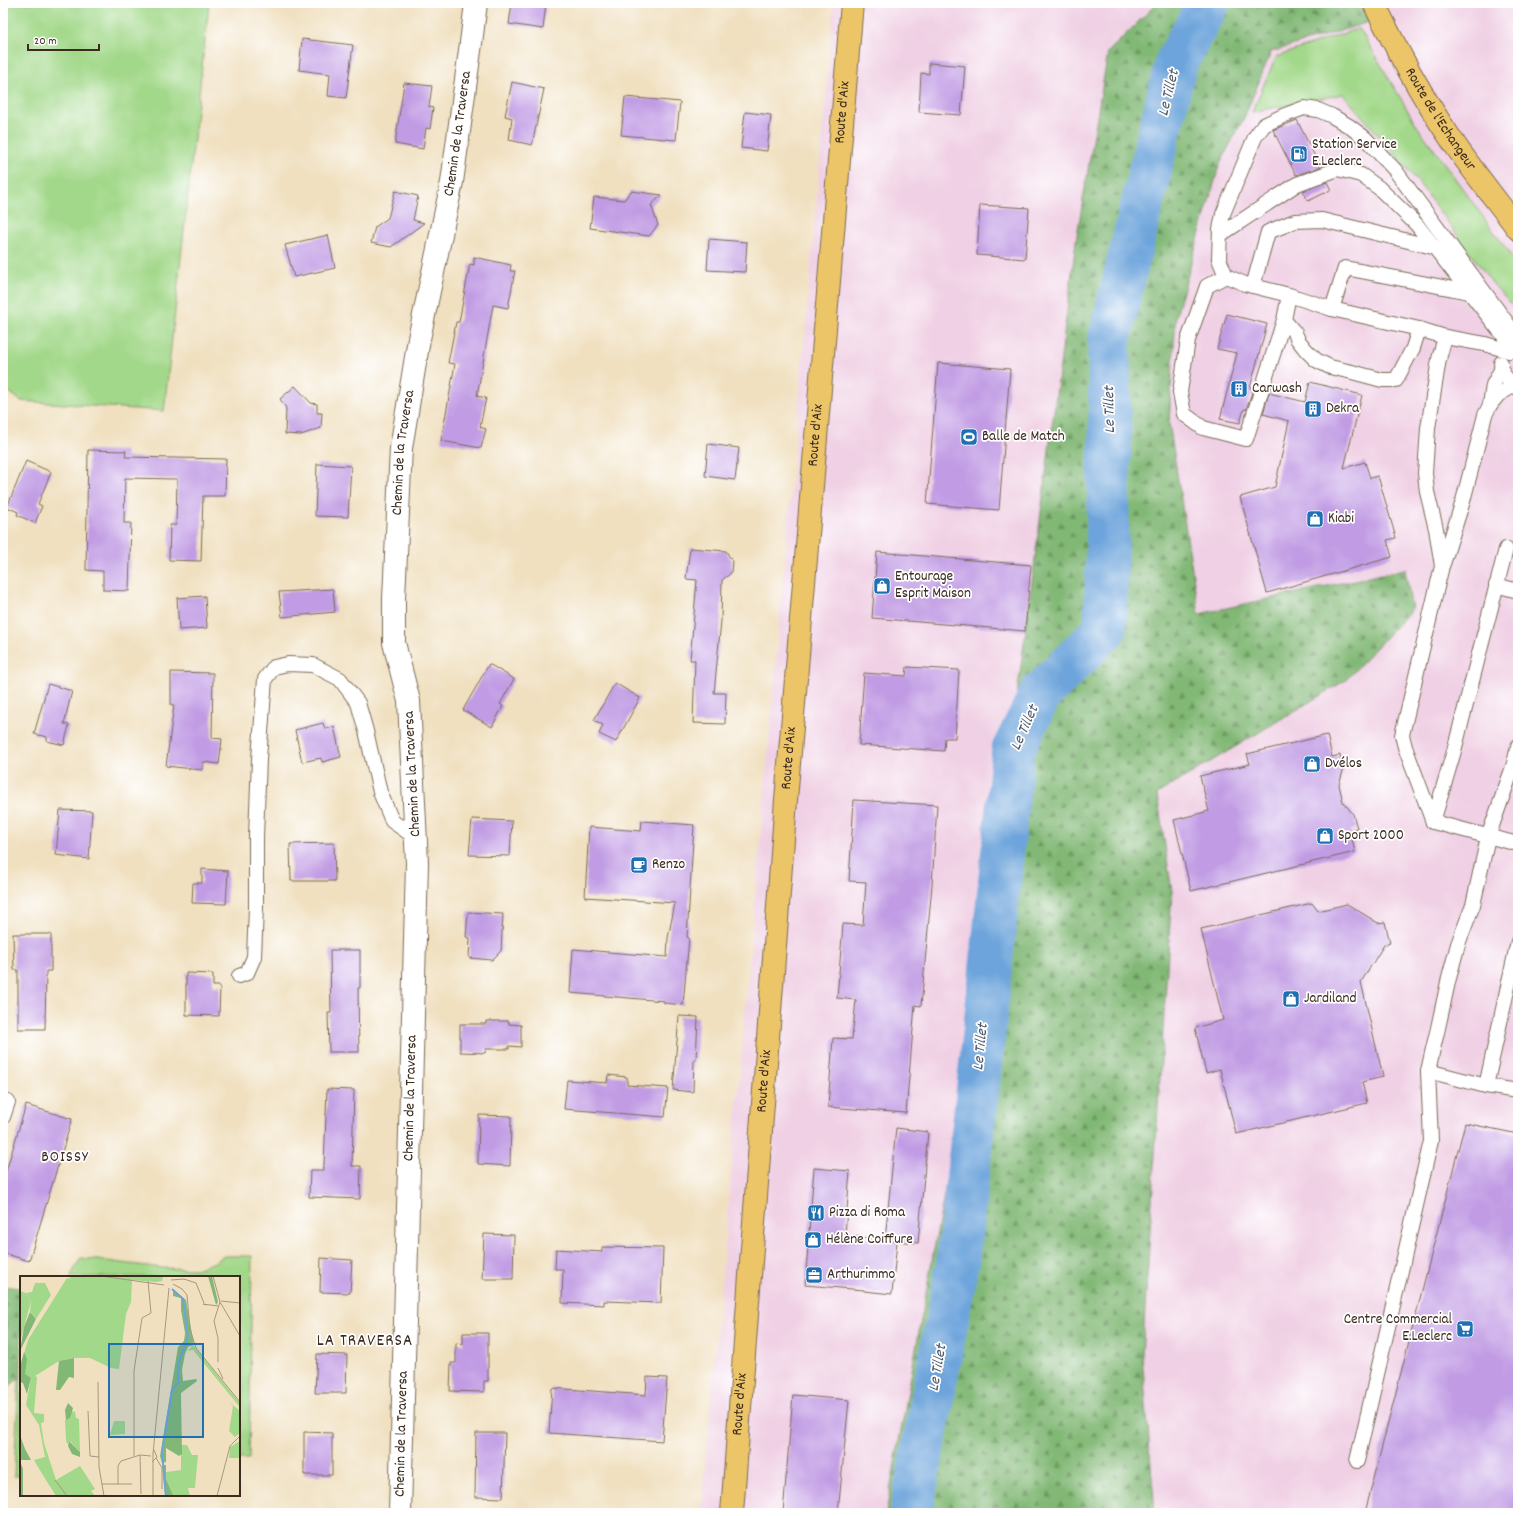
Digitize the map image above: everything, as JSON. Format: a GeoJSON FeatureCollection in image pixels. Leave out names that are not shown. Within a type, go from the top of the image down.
{"type":"FeatureCollection","features":[{"type":"Feature","properties":{"kind":"main road","name":"Route d'Aix"},"geometry":{"type":"LineString","coordinates":[[732,1513],[787,792],[852,3]]}},
{"type":"Feature","properties":{"kind":"main road","name":"Route de l'Echangeur"},"geometry":{"type":"LineString","coordinates":[[1374,3],[1407,70],[1427,103],[1466,160],[1518,229]]}},
{"type":"Feature","properties":{"kind":"street","name":"Chemin de la Traversa"},"geometry":{"type":"LineString","coordinates":[[400,1513],[417,863],[409,701],[394,643],[394,598],[401,448],[419,339],[452,182],[476,3]]}},
{"type":"Feature","properties":{"kind":"lane"},"geometry":{"type":"LineString","coordinates":[[1510,353],[1485,344],[1332,309],[1289,295],[1253,286],[1226,276],[1219,259],[1223,214],[1254,137],[1264,125],[1304,108],[1318,110],[1332,116],[1349,126],[1364,138],[1395,170],[1486,294],[1510,353],[1504,376],[1518,383]]}},
{"type":"Feature","properties":{"kind":"lane"},"geometry":{"type":"LineString","coordinates":[[1220,235],[1298,184],[1338,169],[1361,175],[1379,188],[1417,226],[1471,293],[1510,353]]}},
{"type":"Feature","properties":{"kind":"lane"},"geometry":{"type":"LineString","coordinates":[[1253,286],[1268,232],[1295,221],[1322,220],[1455,252]]}},
{"type":"Feature","properties":{"kind":"lane"},"geometry":{"type":"LineString","coordinates":[[1332,309],[1345,268],[1471,293],[1486,294]]}},
{"type":"Feature","properties":{"kind":"lane"},"geometry":{"type":"LineString","coordinates":[[1226,276],[1207,286],[1188,340],[1180,392],[1184,414],[1203,428],[1246,439],[1284,320],[1289,295]]}},
{"type":"Feature","properties":{"kind":"lane"},"geometry":{"type":"LineString","coordinates":[[1284,320],[1295,333],[1298,340],[1316,360],[1330,367],[1382,380],[1396,380],[1413,348],[1419,329]]}},
{"type":"Feature","properties":{"kind":"lane"},"geometry":{"type":"LineString","coordinates":[[1442,566],[1436,528],[1427,492],[1425,473],[1430,416],[1439,359],[1445,336]]}},
{"type":"Feature","properties":{"kind":"lane"},"geometry":{"type":"LineString","coordinates":[[1490,405],[1493,385],[1510,353]]}},
{"type":"Feature","properties":{"kind":"lane"},"geometry":{"type":"LineString","coordinates":[[1433,822],[1402,735],[1442,566],[1463,501],[1485,415],[1490,405],[1498,395],[1518,383]]}},
{"type":"Feature","properties":{"kind":"lane"},"geometry":{"type":"LineString","coordinates":[[1433,822],[1454,751],[1506,550]]}},
{"type":"Feature","properties":{"kind":"lane"},"geometry":{"type":"LineString","coordinates":[[1496,585],[1518,591]]}},
{"type":"Feature","properties":{"kind":"lane"},"geometry":{"type":"LineString","coordinates":[[240,976],[247,973],[254,957],[259,758],[265,679],[274,667],[288,664],[313,665],[340,679],[358,703],[380,792],[392,821],[416,838]]}},
{"type":"Feature","properties":{"kind":"lane"},"geometry":{"type":"LineString","coordinates":[[1357,1461],[1431,1141],[1428,1071],[1448,982],[1458,944],[1473,905],[1488,837],[1514,764],[1518,746]]}},
{"type":"Feature","properties":{"kind":"lane"},"geometry":{"type":"LineString","coordinates":[[1433,822],[1518,844]]}},
{"type":"Feature","properties":{"kind":"lane"},"geometry":{"type":"LineString","coordinates":[[1486,1086],[1518,941]]}},
{"type":"Feature","properties":{"kind":"lane"},"geometry":{"type":"LineString","coordinates":[[1428,1071],[1486,1086],[1518,1091]]}},
{"type":"Feature","properties":{"kind":"lane"},"geometry":{"type":"LineString","coordinates":[[3,1116],[8,1102]]}},
{"type":"Feature","properties":{"kind":"shaded area"},"geometry":{"type":"Polygon","coordinates":[[[834,3],[1157,3],[1108,52],[1076,241],[1022,659],[955,1134],[886,1513],[701,1513],[834,3]]]}},
{"type":"Feature","properties":{"kind":"shaded area"},"geometry":{"type":"Polygon","coordinates":[[[1361,3],[1518,3],[1518,1513],[1155,1513],[1142,1356],[1172,891],[1157,794],[1346,680],[1412,609],[1405,569],[1199,615],[1169,422],[1176,316],[1220,163],[1244,118],[1271,52],[1369,22],[1361,3]]]}},
{"type":"Feature","properties":{"kind":"green space"},"geometry":{"type":"Polygon","coordinates":[[[3,3],[209,3],[164,411],[21,401],[3,387],[3,3]]]}},
{"type":"Feature","properties":{"kind":"green space"},"geometry":{"type":"Polygon","coordinates":[[[1157,3],[1361,3],[1369,22],[1271,52],[1244,118],[1220,163],[1176,316],[1169,422],[1199,614],[1405,569],[1412,609],[1346,680],[1157,794],[1172,891],[1142,1356],[1155,1513],[886,1513],[955,1134],[1022,659],[1076,241],[1108,52],[1157,3]]]}},
{"type":"Feature","properties":{"kind":"green space"},"geometry":{"type":"Polygon","coordinates":[[[1359,28],[1417,126],[1518,265],[1518,313],[1493,284],[1415,178],[1343,94],[1252,112],[1276,57],[1359,28]]]}},
{"type":"Feature","properties":{"kind":"green space"},"geometry":{"type":"Polygon","coordinates":[[[224,1256],[252,1256],[249,1459],[240,1459],[240,1276],[71,1276],[81,1258],[163,1268],[196,1269],[215,1262],[224,1256]]]}},
{"type":"Feature","properties":{"kind":"green space"},"geometry":{"type":"Polygon","coordinates":[[[3,1286],[20,1288],[20,1377],[3,1392],[3,1286]]]}},
{"type":"Feature","properties":{"kind":"green space"},"geometry":{"type":"Polygon","coordinates":[[[20,1377],[20,1476],[14,1476],[20,1377]]]}},
{"type":"Feature","properties":{"kind":"building"},"geometry":{"type":"Polygon","coordinates":[[[512,3],[546,3],[543,29],[509,24],[512,3]]]}},
{"type":"Feature","properties":{"kind":"building"},"geometry":{"type":"Polygon","coordinates":[[[302,39],[353,45],[346,98],[328,96],[330,74],[299,70],[302,39]]]}},
{"type":"Feature","properties":{"kind":"building"},"geometry":{"type":"Polygon","coordinates":[[[929,63],[965,66],[961,115],[919,112],[921,73],[929,74],[929,63]]]}},
{"type":"Feature","properties":{"kind":"building"},"geometry":{"type":"Polygon","coordinates":[[[512,82],[544,89],[532,145],[509,140],[512,118],[505,116],[512,82]]]}},
{"type":"Feature","properties":{"kind":"building"},"geometry":{"type":"Polygon","coordinates":[[[404,83],[432,86],[429,107],[433,108],[430,129],[426,128],[423,149],[395,144],[404,83]]]}},
{"type":"Feature","properties":{"kind":"building"},"geometry":{"type":"Polygon","coordinates":[[[625,97],[680,102],[676,140],[621,135],[625,97]]]}},
{"type":"Feature","properties":{"kind":"building"},"geometry":{"type":"Polygon","coordinates":[[[745,112],[771,115],[767,151],[741,148],[745,112]]]}},
{"type":"Feature","properties":{"kind":"building"},"geometry":{"type":"Polygon","coordinates":[[[1297,120],[1320,167],[1296,175],[1273,130],[1297,120]]]}},
{"type":"Feature","properties":{"kind":"building"},"geometry":{"type":"Polygon","coordinates":[[[1327,182],[1331,190],[1308,201],[1303,191],[1327,182]]]}},
{"type":"Feature","properties":{"kind":"building"},"geometry":{"type":"Polygon","coordinates":[[[395,191],[418,196],[413,220],[424,223],[391,247],[371,243],[375,227],[388,218],[395,191]]]}},
{"type":"Feature","properties":{"kind":"building"},"geometry":{"type":"Polygon","coordinates":[[[631,191],[662,195],[651,205],[658,225],[649,236],[590,228],[594,197],[624,200],[631,191]]]}},
{"type":"Feature","properties":{"kind":"building"},"geometry":{"type":"Polygon","coordinates":[[[980,205],[1029,208],[1025,259],[977,255],[980,205]]]}},
{"type":"Feature","properties":{"kind":"building"},"geometry":{"type":"Polygon","coordinates":[[[328,235],[335,268],[294,277],[285,245],[328,235]]]}},
{"type":"Feature","properties":{"kind":"building"},"geometry":{"type":"Polygon","coordinates":[[[709,239],[747,242],[745,272],[707,270],[709,239]]]}},
{"type":"Feature","properties":{"kind":"building"},"geometry":{"type":"Polygon","coordinates":[[[474,257],[511,265],[510,271],[515,271],[508,308],[493,305],[477,396],[486,398],[480,427],[486,429],[481,448],[441,441],[455,364],[448,363],[456,322],[459,322],[470,264],[474,265],[474,257]]]}},
{"type":"Feature","properties":{"kind":"building","name":"Carwash"},"geometry":{"type":"Polygon","coordinates":[[[1227,314],[1267,324],[1250,388],[1253,389],[1246,410],[1244,409],[1240,423],[1220,419],[1237,353],[1217,349],[1227,314]]]}},
{"type":"Feature","properties":{"kind":"building","name":"Balle de Match"},"geometry":{"type":"Polygon","coordinates":[[[938,363],[1010,369],[999,510],[927,504],[938,363]]]}},
{"type":"Feature","properties":{"kind":"building","name":"Kiabi"},"geometry":{"type":"Polygon","coordinates":[[[1310,382],[1362,395],[1344,468],[1365,462],[1370,478],[1378,476],[1396,538],[1387,540],[1392,557],[1267,593],[1240,497],[1275,487],[1289,421],[1263,414],[1269,393],[1305,402],[1310,382]]]}},
{"type":"Feature","properties":{"kind":"building"},"geometry":{"type":"Polygon","coordinates":[[[295,386],[311,403],[317,404],[317,413],[322,413],[321,428],[301,435],[285,434],[286,408],[280,399],[295,386]]]}},
{"type":"Feature","properties":{"kind":"building"},"geometry":{"type":"Polygon","coordinates":[[[708,444],[739,448],[735,480],[705,476],[708,444]]]}},
{"type":"Feature","properties":{"kind":"building"},"geometry":{"type":"Polygon","coordinates":[[[88,450],[126,451],[125,457],[226,459],[225,496],[203,496],[201,561],[169,560],[170,525],[176,525],[177,479],[125,478],[124,523],[131,523],[129,591],[103,590],[103,571],[86,570],[88,450]]]}},
{"type":"Feature","properties":{"kind":"building"},"geometry":{"type":"Polygon","coordinates":[[[26,461],[51,472],[38,504],[42,506],[35,523],[17,515],[18,512],[7,507],[26,461]]]}},
{"type":"Feature","properties":{"kind":"building"},"geometry":{"type":"Polygon","coordinates":[[[317,464],[351,466],[348,517],[315,516],[317,464]]]}},
{"type":"Feature","properties":{"kind":"building"},"geometry":{"type":"Polygon","coordinates":[[[690,548],[726,551],[732,561],[731,573],[722,580],[721,621],[714,693],[726,693],[725,724],[693,723],[695,660],[690,660],[697,580],[686,579],[690,548]]]}},
{"type":"Feature","properties":{"kind":"building"},"geometry":{"type":"Polygon","coordinates":[[[877,552],[1031,565],[1025,631],[872,618],[877,552]]]}},
{"type":"Feature","properties":{"kind":"building"},"geometry":{"type":"Polygon","coordinates":[[[333,589],[335,612],[282,617],[279,592],[333,589]]]}},
{"type":"Feature","properties":{"kind":"building"},"geometry":{"type":"Polygon","coordinates":[[[205,596],[207,628],[179,630],[177,598],[205,596]]]}},
{"type":"Feature","properties":{"kind":"building"},"geometry":{"type":"Polygon","coordinates":[[[489,664],[514,679],[500,704],[503,706],[492,727],[463,710],[489,664]]]}},
{"type":"Feature","properties":{"kind":"building"},"geometry":{"type":"Polygon","coordinates":[[[907,667],[959,670],[955,738],[945,738],[944,751],[859,745],[864,673],[906,676],[907,667]]]}},
{"type":"Feature","properties":{"kind":"building"},"geometry":{"type":"Polygon","coordinates":[[[171,672],[213,673],[212,738],[222,739],[219,764],[203,762],[202,770],[166,766],[174,705],[171,705],[171,672]]]}},
{"type":"Feature","properties":{"kind":"building"},"geometry":{"type":"Polygon","coordinates":[[[615,683],[640,698],[616,742],[599,734],[603,725],[594,720],[615,683]]]}},
{"type":"Feature","properties":{"kind":"building"},"geometry":{"type":"Polygon","coordinates":[[[48,684],[72,691],[64,724],[69,725],[64,745],[47,741],[47,737],[34,734],[48,684]]]}},
{"type":"Feature","properties":{"kind":"building"},"geometry":{"type":"Polygon","coordinates":[[[323,723],[325,729],[334,727],[341,757],[322,762],[321,758],[302,762],[295,730],[323,723]]]}},
{"type":"Feature","properties":{"kind":"building"},"geometry":{"type":"Polygon","coordinates":[[[1327,735],[1332,757],[1340,755],[1343,771],[1339,785],[1343,802],[1353,814],[1357,828],[1350,830],[1355,852],[1191,891],[1174,820],[1209,811],[1200,776],[1250,764],[1247,754],[1327,735]]]}},
{"type":"Feature","properties":{"kind":"building"},"geometry":{"type":"Polygon","coordinates":[[[854,800],[937,805],[932,885],[921,1006],[915,1005],[906,1113],[828,1107],[833,1038],[852,1039],[856,1000],[837,998],[843,924],[863,925],[866,882],[849,881],[854,800]]]}},
{"type":"Feature","properties":{"kind":"building"},"geometry":{"type":"Polygon","coordinates":[[[60,810],[92,811],[89,859],[56,855],[60,810]]]}},
{"type":"Feature","properties":{"kind":"building"},"geometry":{"type":"Polygon","coordinates":[[[472,819],[512,821],[510,856],[469,855],[472,819]]]}},
{"type":"Feature","properties":{"kind":"building"},"geometry":{"type":"Polygon","coordinates":[[[642,821],[694,825],[687,937],[689,938],[683,1005],[664,1003],[664,1001],[570,993],[573,949],[667,957],[668,938],[675,903],[585,897],[589,827],[641,831],[642,821]]]}},
{"type":"Feature","properties":{"kind":"building"},"geometry":{"type":"Polygon","coordinates":[[[334,843],[335,881],[291,881],[290,844],[334,843]]]}},
{"type":"Feature","properties":{"kind":"building"},"geometry":{"type":"Polygon","coordinates":[[[202,869],[228,871],[226,904],[192,903],[193,883],[202,883],[202,869]]]}},
{"type":"Feature","properties":{"kind":"building","name":"Jardiland"},"geometry":{"type":"Polygon","coordinates":[[[1312,903],[1318,911],[1347,904],[1378,923],[1385,922],[1390,943],[1384,945],[1361,982],[1383,1077],[1362,1082],[1367,1103],[1236,1134],[1220,1069],[1206,1073],[1195,1028],[1223,1020],[1201,929],[1312,903]]]}},
{"type":"Feature","properties":{"kind":"building"},"geometry":{"type":"Polygon","coordinates":[[[468,912],[503,914],[501,951],[492,960],[469,958],[470,938],[466,937],[468,912]]]}},
{"type":"Feature","properties":{"kind":"building"},"geometry":{"type":"Polygon","coordinates":[[[13,934],[51,934],[51,971],[46,971],[45,1029],[18,1029],[18,970],[14,970],[13,934]]]}},
{"type":"Feature","properties":{"kind":"building"},"geometry":{"type":"Polygon","coordinates":[[[330,950],[360,950],[360,988],[358,988],[359,1052],[329,1052],[328,1013],[331,1013],[330,950]]]}},
{"type":"Feature","properties":{"kind":"building"},"geometry":{"type":"Polygon","coordinates":[[[186,973],[213,974],[213,986],[220,986],[219,1016],[186,1015],[186,973]]]}},
{"type":"Feature","properties":{"kind":"building"},"geometry":{"type":"Polygon","coordinates":[[[679,1016],[698,1017],[693,1092],[673,1090],[679,1016]]]}},
{"type":"Feature","properties":{"kind":"building"},"geometry":{"type":"Polygon","coordinates":[[[486,1021],[509,1021],[509,1024],[521,1025],[521,1047],[509,1046],[509,1049],[486,1049],[485,1053],[460,1052],[460,1024],[486,1024],[486,1021]]]}},
{"type":"Feature","properties":{"kind":"building"},"geometry":{"type":"Polygon","coordinates":[[[608,1075],[627,1077],[627,1085],[668,1088],[665,1117],[564,1109],[567,1080],[607,1083],[608,1075]]]}},
{"type":"Feature","properties":{"kind":"building"},"geometry":{"type":"Polygon","coordinates":[[[327,1089],[354,1090],[352,1166],[361,1166],[360,1199],[309,1197],[310,1170],[323,1170],[324,1165],[327,1089]]]}},
{"type":"Feature","properties":{"kind":"building"},"geometry":{"type":"Polygon","coordinates":[[[26,1105],[72,1119],[29,1261],[3,1253],[3,1181],[26,1105]]]}},
{"type":"Feature","properties":{"kind":"building"},"geometry":{"type":"Polygon","coordinates":[[[479,1115],[511,1116],[510,1166],[478,1164],[479,1115]]]}},
{"type":"Feature","properties":{"kind":"building","name":"Centre Commercial E.Leclerc"},"geometry":{"type":"Polygon","coordinates":[[[1465,1123],[1518,1134],[1518,1513],[1380,1513],[1366,1509],[1465,1123]]]}},
{"type":"Feature","properties":{"kind":"building"},"geometry":{"type":"Polygon","coordinates":[[[896,1128],[928,1132],[918,1243],[897,1241],[892,1294],[805,1285],[814,1168],[850,1171],[845,1235],[885,1240],[896,1128]]]}},
{"type":"Feature","properties":{"kind":"building"},"geometry":{"type":"Polygon","coordinates":[[[484,1234],[514,1235],[513,1279],[482,1279],[484,1234]]]}},
{"type":"Feature","properties":{"kind":"building"},"geometry":{"type":"Polygon","coordinates":[[[602,1247],[663,1248],[661,1303],[604,1301],[604,1305],[562,1303],[563,1269],[555,1269],[556,1249],[602,1252],[602,1247]]]}},
{"type":"Feature","properties":{"kind":"building"},"geometry":{"type":"Polygon","coordinates":[[[321,1258],[352,1260],[350,1293],[320,1292],[321,1258]]]}},
{"type":"Feature","properties":{"kind":"building"},"geometry":{"type":"Polygon","coordinates":[[[463,1333],[488,1333],[488,1381],[484,1381],[484,1392],[450,1391],[451,1363],[456,1363],[456,1343],[463,1344],[463,1333]]]}},
{"type":"Feature","properties":{"kind":"building"},"geometry":{"type":"Polygon","coordinates":[[[317,1354],[347,1355],[346,1393],[315,1393],[317,1354]]]}},
{"type":"Feature","properties":{"kind":"building"},"geometry":{"type":"Polygon","coordinates":[[[647,1377],[667,1378],[662,1441],[549,1433],[552,1388],[646,1395],[647,1377]]]}},
{"type":"Feature","properties":{"kind":"building"},"geometry":{"type":"Polygon","coordinates":[[[793,1395],[849,1400],[838,1513],[783,1513],[793,1395]]]}},
{"type":"Feature","properties":{"kind":"building"},"geometry":{"type":"Polygon","coordinates":[[[304,1432],[332,1433],[332,1475],[304,1475],[304,1432]]]}},
{"type":"Feature","properties":{"kind":"building"},"geometry":{"type":"Polygon","coordinates":[[[476,1433],[505,1433],[503,1498],[475,1497],[476,1433]]]}},
{"type":"Feature","properties":{"kind":"waterway","name":"Le Tillet"},"geometry":{"type":"LineString","coordinates":[[911,1513],[957,1267],[984,1034],[1013,750],[1041,693],[1105,629],[1110,438],[1109,341],[1176,63],[1208,3]]}},
{"type":"Feature","properties":{"kind":"place","name":"Station Service E.Leclerc"},"geometry":{"type":"Point","coordinates":[1299,154]}},
{"type":"Feature","properties":{"kind":"place","name":"Carwash"},"geometry":{"type":"Point","coordinates":[1239,389]}},
{"type":"Feature","properties":{"kind":"place","name":"Dekra"},"geometry":{"type":"Point","coordinates":[1313,409]}},
{"type":"Feature","properties":{"kind":"place","name":"Balle de Match"},"geometry":{"type":"Point","coordinates":[969,437]}},
{"type":"Feature","properties":{"kind":"place","name":"Kiabi"},"geometry":{"type":"Point","coordinates":[1315,519]}},
{"type":"Feature","properties":{"kind":"place","name":"Entourage Esprit Maison"},"geometry":{"type":"Point","coordinates":[882,586]}},
{"type":"Feature","properties":{"kind":"place","name":"Dvélos"},"geometry":{"type":"Point","coordinates":[1312,764]}},
{"type":"Feature","properties":{"kind":"place","name":"Sport 2000"},"geometry":{"type":"Point","coordinates":[1325,836]}},
{"type":"Feature","properties":{"kind":"place","name":"Renzo"},"geometry":{"type":"Point","coordinates":[639,865]}},
{"type":"Feature","properties":{"kind":"place","name":"Jardiland"},"geometry":{"type":"Point","coordinates":[1291,999]}},
{"type":"Feature","properties":{"kind":"place","name":"Pizza di Roma"},"geometry":{"type":"Point","coordinates":[816,1213]}},
{"type":"Feature","properties":{"kind":"place","name":"Hélène Coiffure"},"geometry":{"type":"Point","coordinates":[813,1240]}},
{"type":"Feature","properties":{"kind":"place","name":"Arthurimmo"},"geometry":{"type":"Point","coordinates":[814,1275]}},
{"type":"Feature","properties":{"kind":"place","name":"Centre Commercial E.Leclerc"},"geometry":{"type":"Point","coordinates":[1465,1329]}},
{"type":"Feature","properties":{"kind":"district","name":"BOISSY"},"geometry":{"type":"Point","coordinates":[65,1157]}},
{"type":"Feature","properties":{"kind":"district","name":"LA TRAVERSA"},"geometry":{"type":"Point","coordinates":[365,1342]}}]}
